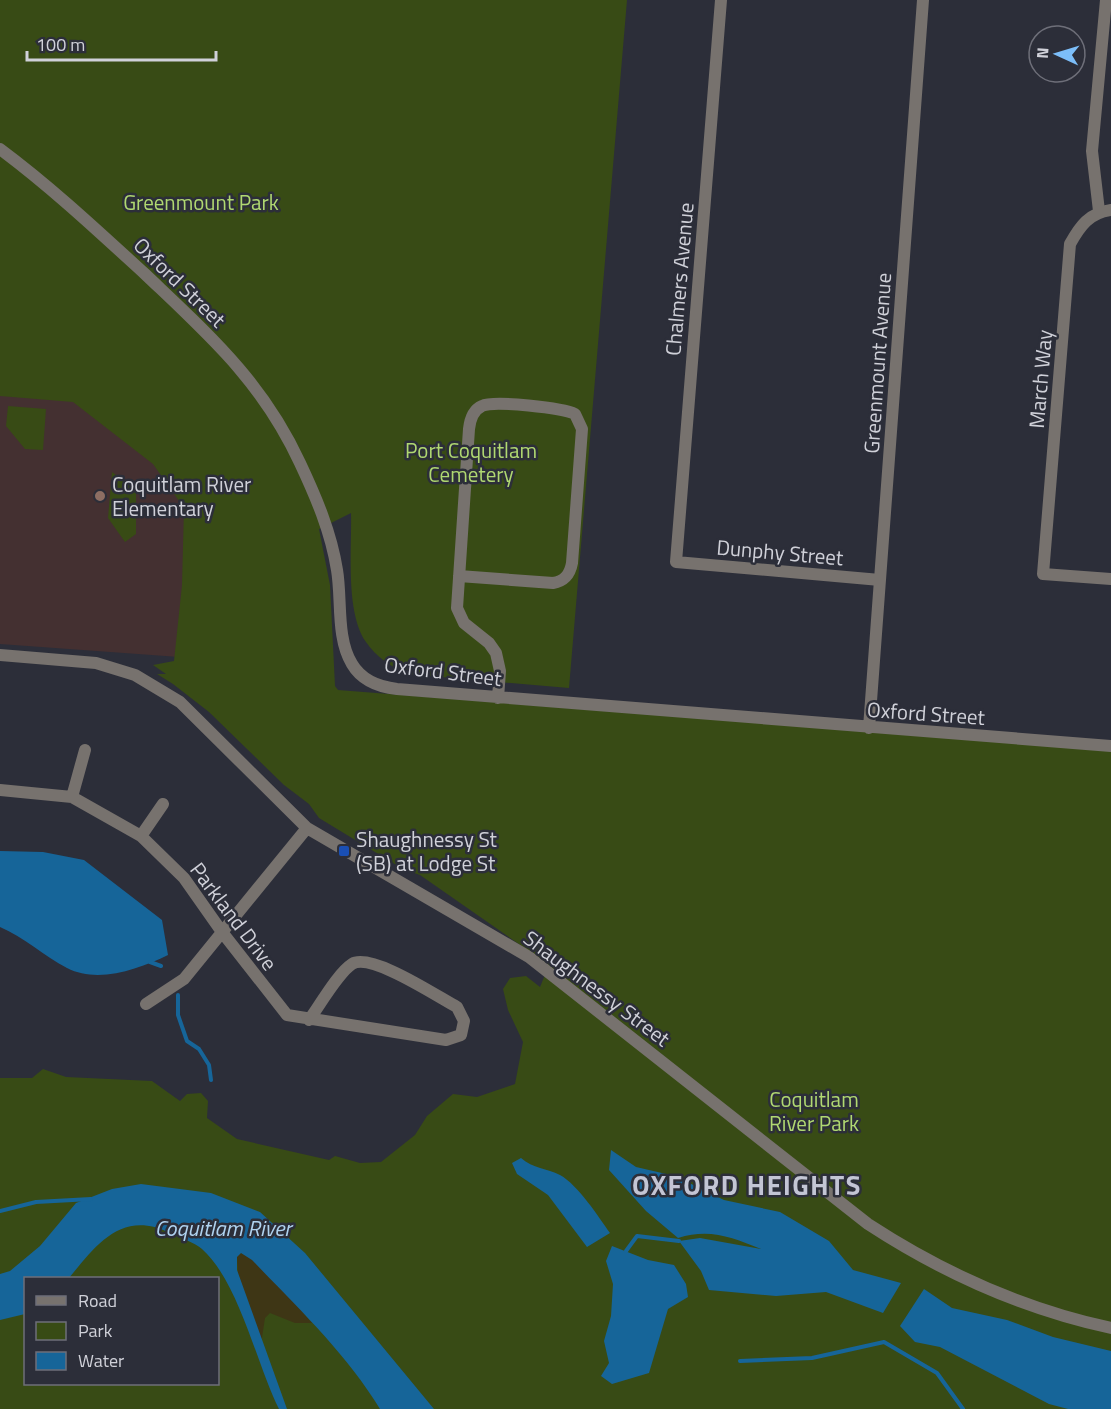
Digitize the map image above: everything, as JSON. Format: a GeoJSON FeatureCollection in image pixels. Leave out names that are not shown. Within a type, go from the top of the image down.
{"type":"FeatureCollection","features":[{"type":"Feature","properties":{"kind":"street","name":"Chalmers Avenue"},"geometry":{"type":"LineString","coordinates":[[676,562],[721,0]]}},
{"type":"Feature","properties":{"kind":"street","name":"Greenmount Avenue"},"geometry":{"type":"LineString","coordinates":[[869,728],[923,0]]}},
{"type":"Feature","properties":{"kind":"street"},"geometry":{"type":"LineString","coordinates":[[1105,211],[1092,151],[1106,0]]}},
{"type":"Feature","properties":{"kind":"street","name":"Oxford Street"},"geometry":{"type":"LineString","coordinates":[[0,149],[43,183],[125,256],[222,350],[258,389],[284,429],[322,517],[337,571],[346,649],[356,670],[368,681],[391,688],[498,698],[1111,746]]}},
{"type":"Feature","properties":{"kind":"street","name":"March Way"},"geometry":{"type":"LineString","coordinates":[[1105,211],[1080,225],[1070,244],[1043,574],[1111,579]]}},
{"type":"Feature","properties":{"kind":"street"},"geometry":{"type":"LineString","coordinates":[[459,576],[553,583],[569,574],[572,563],[582,429],[575,414],[561,410],[487,404],[475,411],[469,429],[459,576],[457,608],[466,626],[489,643],[498,658],[498,698]]}},
{"type":"Feature","properties":{"kind":"street","name":"Dunphy Street"},"geometry":{"type":"LineString","coordinates":[[676,562],[880,580]]}},
{"type":"Feature","properties":{"kind":"street","name":"Shaughnessy Street"},"geometry":{"type":"LineString","coordinates":[[0,656],[96,663],[135,675],[180,702],[307,828],[529,957],[827,1193],[904,1248],[922,1259],[1004,1296],[1067,1318],[1111,1328]]}},
{"type":"Feature","properties":{"kind":"street"},"geometry":{"type":"LineString","coordinates":[[72,797],[85,750]]}},
{"type":"Feature","properties":{"kind":"street","name":"Parkland Drive"},"geometry":{"type":"LineString","coordinates":[[0,790],[72,797],[141,836],[184,878],[283,1012],[309,1020],[446,1040],[460,1035],[463,1028],[462,1013],[457,1007],[369,962],[358,961],[348,967],[309,1020]]}},
{"type":"Feature","properties":{"kind":"street"},"geometry":{"type":"LineString","coordinates":[[141,836],[163,804]]}},
{"type":"Feature","properties":{"kind":"street"},"geometry":{"type":"LineString","coordinates":[[146,1004],[184,979],[307,828]]}},
{"type":"Feature","properties":{"kind":"shaded area","name":"Coquitlam River Elementary"},"geometry":{"type":"Polygon","coordinates":[[[0,357],[5,357],[196,482],[193,658],[0,644],[0,357]]]}},
{"type":"Feature","properties":{"kind":"green space","name":"Coquitlam River Park"},"geometry":{"type":"Polygon","coordinates":[[[0,0],[627,0],[569,688],[406,674],[384,661],[366,642],[355,614],[351,580],[351,513],[319,529],[330,585],[335,686],[338,690],[1111,751],[1111,1409],[0,1409],[0,1078],[32,1078],[43,1069],[66,1077],[152,1081],[180,1101],[187,1094],[201,1093],[208,1101],[207,1118],[237,1139],[329,1160],[335,1156],[360,1163],[381,1162],[415,1135],[427,1116],[453,1094],[477,1097],[515,1084],[523,1042],[508,1010],[503,989],[510,978],[526,976],[540,987],[549,965],[420,875],[403,869],[319,818],[309,804],[284,785],[209,712],[157,674],[166,674],[153,665],[174,661],[182,585],[184,508],[153,464],[73,402],[0,396],[0,0]]]}},
{"type":"Feature","properties":{"kind":"green space"},"geometry":{"type":"Polygon","coordinates":[[[8,406],[46,409],[43,450],[25,449],[6,426],[8,406]]]}},
{"type":"Feature","properties":{"kind":"green space"},"geometry":{"type":"Polygon","coordinates":[[[112,472],[136,490],[136,534],[125,542],[108,518],[112,472]]]}},
{"type":"Feature","properties":{"kind":"sand"},"geometry":{"type":"Polygon","coordinates":[[[241,1253],[259,1265],[312,1323],[295,1323],[270,1313],[265,1318],[261,1344],[238,1274],[237,1256],[241,1253]]]}},
{"type":"Feature","properties":{"kind":"water"},"geometry":{"type":"Polygon","coordinates":[[[0,851],[43,852],[84,860],[162,920],[168,955],[118,973],[92,975],[79,973],[0,927],[0,851]]]}},
{"type":"Feature","properties":{"kind":"water"},"geometry":{"type":"Polygon","coordinates":[[[611,1150],[636,1167],[675,1176],[724,1200],[780,1212],[829,1241],[853,1270],[901,1283],[883,1313],[826,1292],[776,1296],[709,1290],[701,1271],[679,1241],[700,1238],[761,1249],[720,1235],[700,1234],[678,1238],[646,1211],[609,1170],[611,1150]]]}},
{"type":"Feature","properties":{"kind":"water"},"geometry":{"type":"Polygon","coordinates":[[[521,1158],[567,1180],[587,1201],[610,1233],[587,1247],[548,1195],[517,1174],[512,1163],[521,1158]]]}},
{"type":"Feature","properties":{"kind":"water","name":"Coquitlam River"},"geometry":{"type":"Polygon","coordinates":[[[141,1184],[211,1193],[260,1212],[305,1253],[434,1409],[380,1409],[367,1388],[320,1331],[252,1260],[241,1253],[237,1257],[237,1270],[287,1409],[279,1409],[237,1302],[215,1263],[195,1244],[153,1227],[138,1225],[112,1234],[89,1254],[70,1277],[24,1277],[24,1314],[0,1320],[0,1274],[10,1271],[40,1246],[76,1203],[112,1189],[141,1184]]]}},
{"type":"Feature","properties":{"kind":"water"},"geometry":{"type":"Polygon","coordinates":[[[612,1246],[648,1260],[674,1265],[686,1284],[688,1297],[668,1309],[649,1373],[612,1384],[601,1376],[609,1363],[604,1341],[611,1316],[613,1284],[606,1261],[612,1246]]]}},
{"type":"Feature","properties":{"kind":"water"},"geometry":{"type":"Polygon","coordinates":[[[924,1289],[952,1308],[1007,1320],[1053,1337],[1111,1351],[1111,1409],[1068,1409],[1049,1404],[940,1347],[915,1342],[900,1326],[924,1289]]]}},
{"type":"Feature","properties":{"kind":"waterway"},"geometry":{"type":"LineString","coordinates":[[150,962],[161,966]]}},
{"type":"Feature","properties":{"kind":"waterway"},"geometry":{"type":"LineString","coordinates":[[178,995],[178,1015],[187,1041],[199,1049],[209,1065],[211,1080]]}},
{"type":"Feature","properties":{"kind":"waterway"},"geometry":{"type":"LineString","coordinates":[[0,1211],[36,1202],[91,1199]]}},
{"type":"Feature","properties":{"kind":"waterway"},"geometry":{"type":"LineString","coordinates":[[626,1251],[637,1236],[679,1241]]}},
{"type":"Feature","properties":{"kind":"waterway"},"geometry":{"type":"LineString","coordinates":[[740,1361],[812,1358],[884,1342],[937,1373],[963,1409]]}},
{"type":"Feature","properties":{"kind":"place","name":"Coquitlam River Elementary"},"geometry":{"type":"Point","coordinates":[100,496]}},
{"type":"Feature","properties":{"kind":"place","name":"Shaughnessy St (SB) at Lodge St"},"geometry":{"type":"Point","coordinates":[344,851]}},
{"type":"Feature","properties":{"kind":"district","name":"OXFORD HEIGHTS"},"geometry":{"type":"Point","coordinates":[747,1184]}},
{"type":"Feature","properties":{"kind":"park label","name":"Greenmount Park"},"geometry":{"type":"Point","coordinates":[201,202]}},
{"type":"Feature","properties":{"kind":"park label","name":"Port Coquitlam Cemetery"},"geometry":{"type":"Point","coordinates":[471,462]}}]}
